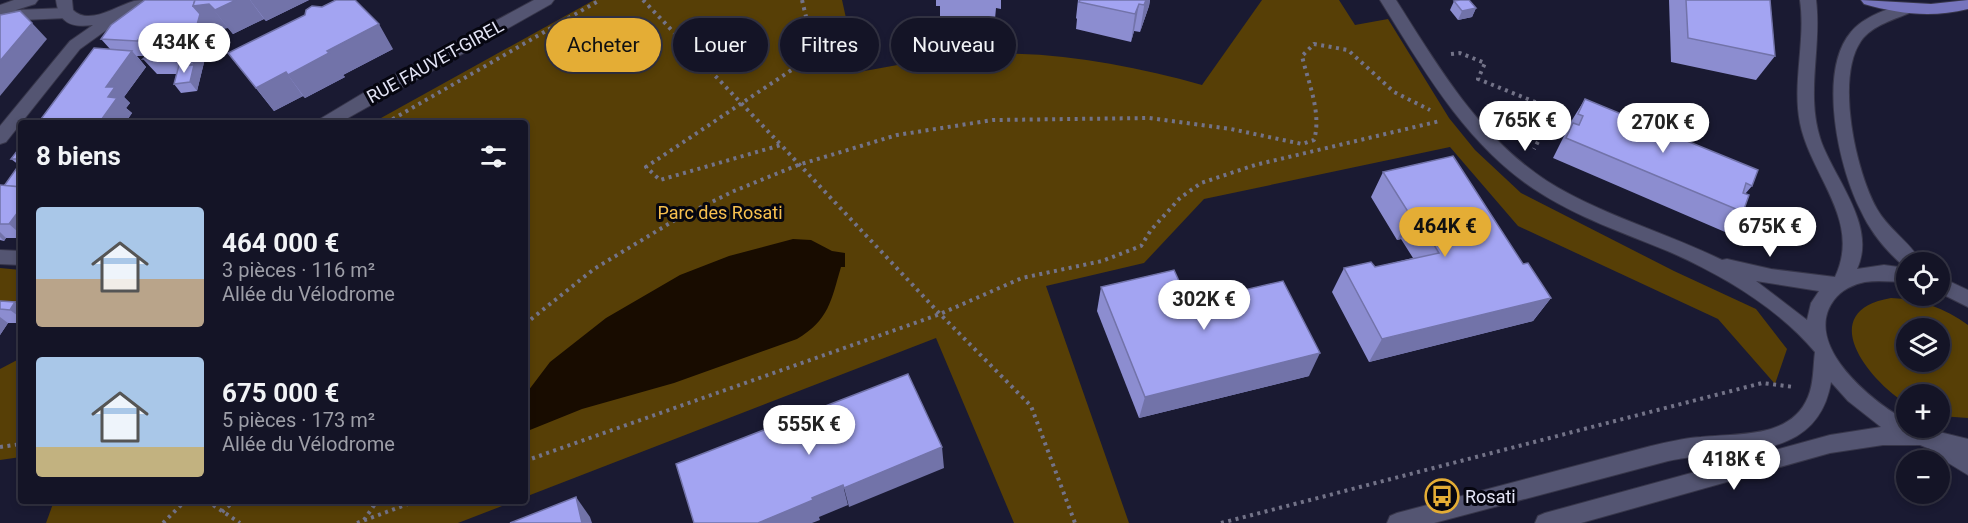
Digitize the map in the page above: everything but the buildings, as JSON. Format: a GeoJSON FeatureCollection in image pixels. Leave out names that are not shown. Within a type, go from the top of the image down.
{"type":"FeatureCollection","features":[{"type":"Feature","properties":{"kind":"main road"},"geometry":{"type":"LineString","coordinates":[[1869,0],[1907,8],[1939,9],[1968,4]]}},
{"type":"Feature","properties":{"kind":"street"},"geometry":{"type":"LineString","coordinates":[[0,10],[30,0]]}},
{"type":"Feature","properties":{"kind":"street"},"geometry":{"type":"LineString","coordinates":[[0,138],[75,45],[146,0]]}},
{"type":"Feature","properties":{"kind":"street","name":"RUE FAUVET-GIREL"},"geometry":{"type":"LineString","coordinates":[[331,120],[381,90],[546,0]]}},
{"type":"Feature","properties":{"kind":"street"},"geometry":{"type":"LineString","coordinates":[[1388,0],[1457,116],[1504,158],[1539,184],[1581,206],[1701,258],[1776,304],[1822,349],[1843,382],[1861,400],[1895,424],[1926,439],[1968,466]]}},
{"type":"Feature","properties":{"kind":"street"},"geometry":{"type":"LineString","coordinates":[[1397,523],[1661,453],[1712,444],[1768,439],[1793,429],[1805,419],[1814,406],[1822,384],[1822,349],[1816,326],[1820,302],[1838,283],[1852,262],[1855,239],[1848,213],[1819,157],[1808,121],[1805,85],[1810,31],[1808,0]]}},
{"type":"Feature","properties":{"kind":"street"},"geometry":{"type":"LineString","coordinates":[[1903,252],[1878,225],[1862,195],[1848,143],[1842,92],[1846,52],[1857,34],[1877,21],[1907,8]]}},
{"type":"Feature","properties":{"kind":"street"},"geometry":{"type":"LineString","coordinates":[[0,16],[67,10],[92,21],[119,15]]}},
{"type":"Feature","properties":{"kind":"street"},"geometry":{"type":"LineString","coordinates":[[67,10],[75,45]]}},
{"type":"Feature","properties":{"kind":"street"},"geometry":{"type":"LineString","coordinates":[[0,257],[18,258]]}},
{"type":"Feature","properties":{"kind":"street"},"geometry":{"type":"LineString","coordinates":[[1701,258],[1771,277],[1838,283],[1868,273],[1896,274]]}},
{"type":"Feature","properties":{"kind":"street"},"geometry":{"type":"LineString","coordinates":[[1950,290],[1968,299]]}},
{"type":"Feature","properties":{"kind":"street"},"geometry":{"type":"LineString","coordinates":[[1545,523],[1830,444],[1883,436],[1926,439],[1968,448]]}},
{"type":"Feature","properties":{"kind":"path"},"geometry":{"type":"LineString","coordinates":[[391,120],[600,0]]}},
{"type":"Feature","properties":{"kind":"path"},"geometry":{"type":"LineString","coordinates":[[643,0],[940,314],[1031,406],[1076,523]]}},
{"type":"Feature","properties":{"kind":"path"},"geometry":{"type":"LineString","coordinates":[[781,145],[660,180],[646,167],[808,59],[814,50],[802,0]]}},
{"type":"Feature","properties":{"kind":"path"},"geometry":{"type":"LineString","coordinates":[[528,322],[594,269],[675,220],[734,191],[798,165],[897,135],[993,120],[1149,118],[1202,124],[1306,143],[1314,140],[1317,124],[1302,56],[1314,44],[1348,50],[1394,92],[1457,116]]}},
{"type":"Feature","properties":{"kind":"path"},"geometry":{"type":"LineString","coordinates":[[1468,56],[1485,63],[1478,79],[1555,111],[1536,148]]}},
{"type":"Feature","properties":{"kind":"path"},"geometry":{"type":"LineString","coordinates":[[528,460],[940,314],[1022,278],[1102,261],[1141,246],[1151,230],[1173,206],[1201,183],[1255,165],[1457,116]]}},
{"type":"Feature","properties":{"kind":"path"},"geometry":{"type":"LineString","coordinates":[[1545,132],[1555,136]]}},
{"type":"Feature","properties":{"kind":"path"},"geometry":{"type":"LineString","coordinates":[[1306,143],[1316,151]]}},
{"type":"Feature","properties":{"kind":"path"},"geometry":{"type":"LineString","coordinates":[[1221,523],[1761,383],[1799,388],[1814,406]]}},
{"type":"Feature","properties":{"kind":"path"},"geometry":{"type":"LineString","coordinates":[[0,447],[18,444]]}},
{"type":"Feature","properties":{"kind":"path"},"geometry":{"type":"LineString","coordinates":[[163,523],[182,504]]}},
{"type":"Feature","properties":{"kind":"path"},"geometry":{"type":"LineString","coordinates":[[211,504],[240,523]]}},
{"type":"Feature","properties":{"kind":"path"},"geometry":{"type":"LineString","coordinates":[[222,512],[231,504]]}},
{"type":"Feature","properties":{"kind":"path"},"geometry":{"type":"LineString","coordinates":[[360,522],[375,504]]}},
{"type":"Feature","properties":{"kind":"path"},"geometry":{"type":"LineString","coordinates":[[360,522],[408,504]]}},
{"type":"Feature","properties":{"kind":"green space","name":"Parc des Rosati"},"geometry":{"type":"Polygon","coordinates":[[[594,0],[842,0],[846,18],[780,18],[780,72],[879,72],[879,68],[891,66],[891,72],[1016,72],[1016,54],[1026,54],[1115,65],[1202,85],[1262,0],[1339,0],[1355,25],[1388,19],[1449,118],[1475,150],[1521,193],[1674,271],[1756,309],[1787,349],[1775,384],[1718,319],[1518,226],[1450,147],[1204,199],[1144,263],[1046,286],[1129,523],[1014,523],[936,338],[528,496],[528,120],[377,120],[546,27],[546,72],[661,72],[661,18],[562,18],[594,0]]]}},
{"type":"Feature","properties":{"kind":"green space"},"geometry":{"type":"Polygon","coordinates":[[[0,268],[18,270],[18,316],[0,314],[0,268]]]}},
{"type":"Feature","properties":{"kind":"green space"},"geometry":{"type":"Polygon","coordinates":[[[1891,298],[1896,298],[1896,306],[1931,306],[1941,309],[1968,325],[1968,418],[1950,417],[1950,384],[1896,384],[1896,396],[1891,392],[1864,363],[1855,347],[1852,331],[1856,317],[1868,305],[1891,298]]]}},
{"type":"Feature","properties":{"kind":"green space"},"geometry":{"type":"Polygon","coordinates":[[[18,360],[18,457],[0,460],[0,369],[18,360]]]}},
{"type":"Feature","properties":{"kind":"green space"},"geometry":{"type":"Polygon","coordinates":[[[53,504],[507,504],[458,523],[46,523],[53,504]]]}},
{"type":"Feature","properties":{"kind":"shaded area"},"geometry":{"type":"Polygon","coordinates":[[[793,239],[811,240],[832,251],[845,253],[845,267],[841,267],[827,309],[822,317],[816,325],[797,339],[674,383],[582,409],[528,431],[528,391],[550,362],[606,318],[680,275],[729,256],[793,239]]]}},
{"type":"Feature","properties":{"kind":"place","name":"Rosati"},"geometry":{"type":"Point","coordinates":[1442,496]}}]}
